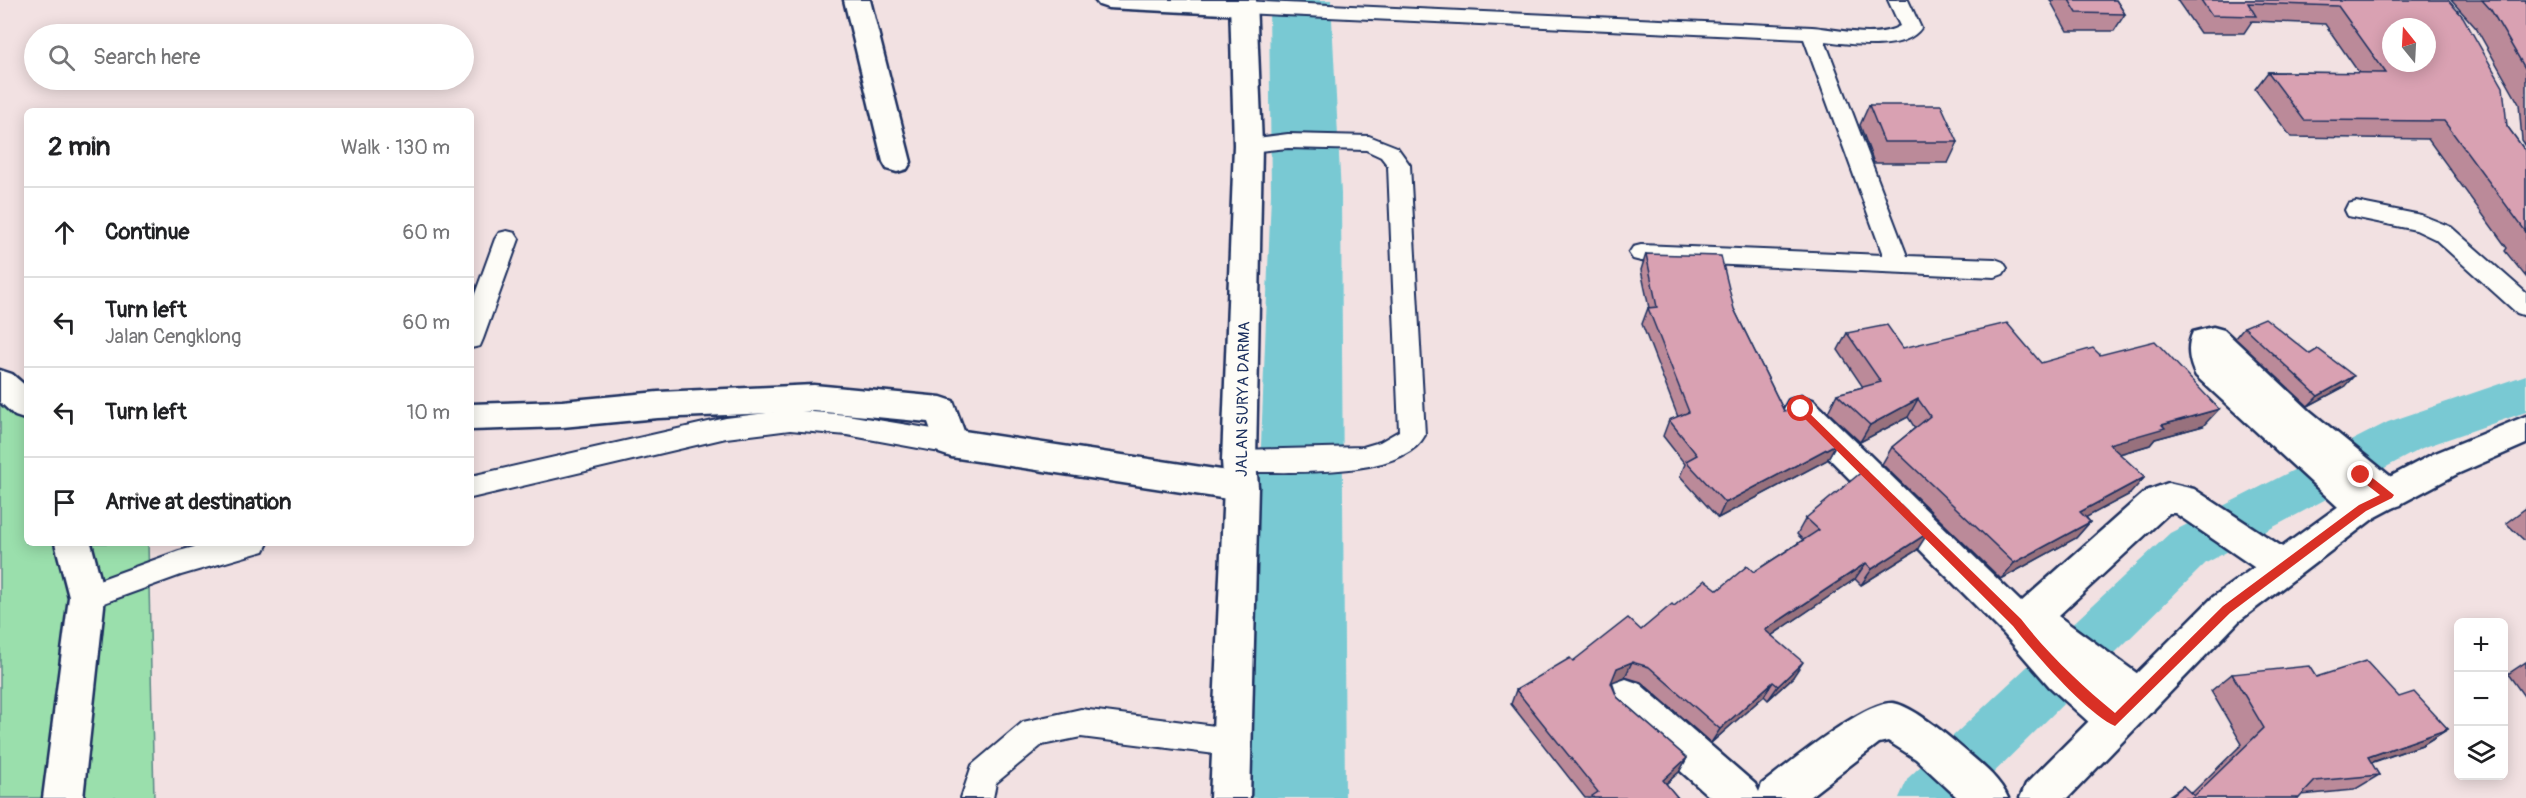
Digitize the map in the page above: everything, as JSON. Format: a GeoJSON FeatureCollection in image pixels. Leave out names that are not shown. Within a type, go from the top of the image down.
{"type":"FeatureCollection","features":[{"type":"Feature","properties":{"kind":"street"},"geometry":{"type":"LineString","coordinates":[[856,0],[897,162]]}},
{"type":"Feature","properties":{"kind":"street"},"geometry":{"type":"LineString","coordinates":[[1108,0],[1246,5]]}},
{"type":"Feature","properties":{"kind":"street","name":"JALAN SURYA DARMA"},"geometry":{"type":"LineString","coordinates":[[1230,798],[1231,742],[1248,470],[1246,5]]}},
{"type":"Feature","properties":{"kind":"street"},"geometry":{"type":"LineString","coordinates":[[0,383],[24,404]]}},
{"type":"Feature","properties":{"kind":"street"},"geometry":{"type":"LineString","coordinates":[[2247,390],[2361,490]]}},
{"type":"Feature","properties":{"kind":"street"},"geometry":{"type":"LineString","coordinates":[[474,417],[562,414],[658,405],[814,398],[941,410],[951,443],[1248,470]]}},
{"type":"Feature","properties":{"kind":"street"},"geometry":{"type":"LineString","coordinates":[[1801,409],[2017,622],[2044,640],[2114,699]]}},
{"type":"Feature","properties":{"kind":"street"},"geometry":{"type":"LineString","coordinates":[[2040,798],[2114,699],[2226,609],[2270,560],[2361,490],[2445,464],[2526,429]]}},
{"type":"Feature","properties":{"kind":"street"},"geometry":{"type":"LineString","coordinates":[[2044,640],[2034,614],[2158,501],[2168,498],[2182,499],[2270,560]]}},
{"type":"Feature","properties":{"kind":"street"},"geometry":{"type":"LineString","coordinates":[[63,798],[87,597],[74,546]]}},
{"type":"Feature","properties":{"kind":"street"},"geometry":{"type":"LineString","coordinates":[[1626,697],[1741,798]]}},
{"type":"Feature","properties":{"kind":"street"},"geometry":{"type":"LineString","coordinates":[[1776,798],[1867,729],[1892,721],[1930,747],[1988,798]]}},
{"type":"Feature","properties":{"kind":"lane"},"geometry":{"type":"LineString","coordinates":[[1246,5],[1307,10],[1812,33],[1880,39],[1902,36],[1911,28],[1898,0]]}},
{"type":"Feature","properties":{"kind":"lane"},"geometry":{"type":"LineString","coordinates":[[1812,33],[1899,265]]}},
{"type":"Feature","properties":{"kind":"lane"},"geometry":{"type":"LineString","coordinates":[[1248,145],[1288,141],[1369,143],[1389,152],[1399,165],[1412,435],[1403,443],[1374,456],[1248,470]]}},
{"type":"Feature","properties":{"kind":"lane"},"geometry":{"type":"LineString","coordinates":[[2356,210],[2413,220],[2443,233],[2519,300]]}},
{"type":"Feature","properties":{"kind":"lane"},"geometry":{"type":"LineString","coordinates":[[474,331],[507,239]]}},
{"type":"Feature","properties":{"kind":"lane"},"geometry":{"type":"LineString","coordinates":[[1641,253],[1995,268]]}},
{"type":"Feature","properties":{"kind":"lane"},"geometry":{"type":"LineString","coordinates":[[474,486],[726,428],[790,420],[847,425],[951,443]]}},
{"type":"Feature","properties":{"kind":"lane"},"geometry":{"type":"LineString","coordinates":[[87,597],[179,563],[243,546]]}},
{"type":"Feature","properties":{"kind":"lane"},"geometry":{"type":"LineString","coordinates":[[977,798],[983,775],[1034,732],[1081,723],[1231,742]]}},
{"type":"Feature","properties":{"kind":"green space"},"geometry":{"type":"Polygon","coordinates":[[[0,378],[24,384],[24,546],[148,546],[154,798],[0,798],[0,378]]]}},
{"type":"Feature","properties":{"kind":"building"},"geometry":{"type":"Polygon","coordinates":[[[2069,0],[2116,0],[2125,14],[2077,13],[2069,0]]]}},
{"type":"Feature","properties":{"kind":"building"},"geometry":{"type":"Polygon","coordinates":[[[2201,0],[2448,0],[2463,17],[2503,87],[2507,126],[2526,152],[2526,232],[2444,121],[2304,120],[2268,72],[2436,72],[2436,18],[2382,18],[2382,67],[2338,6],[2248,3],[2256,16],[2211,15],[2201,0]]]}},
{"type":"Feature","properties":{"kind":"building"},"geometry":{"type":"Polygon","coordinates":[[[2482,0],[2526,0],[2526,70],[2491,10],[2482,0]]]}},
{"type":"Feature","properties":{"kind":"building"},"geometry":{"type":"Polygon","coordinates":[[[1869,105],[1941,105],[1958,142],[1884,142],[1869,105]]]}},
{"type":"Feature","properties":{"kind":"building"},"geometry":{"type":"Polygon","coordinates":[[[1646,254],[1721,256],[1734,309],[1784,411],[1798,407],[1836,444],[1725,503],[1686,461],[1697,455],[1669,420],[1689,412],[1648,308],[1657,307],[1646,254]]]}},
{"type":"Feature","properties":{"kind":"building"},"geometry":{"type":"Polygon","coordinates":[[[2265,318],[2310,354],[2318,349],[2354,376],[2318,396],[2244,327],[2265,318]]]}},
{"type":"Feature","properties":{"kind":"building"},"geometry":{"type":"Polygon","coordinates":[[[2007,323],[2041,363],[2093,348],[2100,355],[2155,341],[2219,409],[2162,425],[2165,428],[2109,444],[2145,477],[2080,512],[2090,522],[2014,563],[1892,447],[1930,416],[1918,399],[1870,425],[1837,394],[1881,382],[1847,333],[1887,325],[1903,348],[2007,323]]]}},
{"type":"Feature","properties":{"kind":"building"},"geometry":{"type":"Polygon","coordinates":[[[1864,470],[1928,533],[1872,569],[1866,563],[1765,630],[1803,662],[1778,686],[1773,682],[1720,729],[1649,667],[1632,662],[1617,668],[1611,683],[1617,697],[1687,758],[1663,780],[1678,798],[1594,798],[1592,796],[1598,792],[1516,690],[1570,658],[1573,661],[1628,618],[1641,630],[1705,580],[1718,590],[1747,566],[1754,572],[1819,530],[1806,518],[1864,470]]]}},
{"type":"Feature","properties":{"kind":"building"},"geometry":{"type":"Polygon","coordinates":[[[2366,661],[2399,697],[2414,692],[2448,729],[2368,757],[2379,775],[2315,781],[2299,798],[2169,798],[2183,786],[2194,796],[2264,728],[2232,674],[2309,666],[2316,677],[2366,661]]]}},
{"type":"Feature","properties":{"kind":"waterway"},"geometry":{"type":"LineString","coordinates":[[1296,798],[1306,194],[1300,0]]}},
{"type":"Feature","properties":{"kind":"waterway"},"geometry":{"type":"LineString","coordinates":[[1928,798],[2188,548],[2405,435],[2526,393]]}},
{"type":"Feature","properties":{"kind":"route"},"geometry":{"type":"LineString","coordinates":[[1801,409],[2017,622],[2035,646],[2086,696],[2115,720],[2226,609],[2362,508],[2389,495],[2361,475]]}}]}
